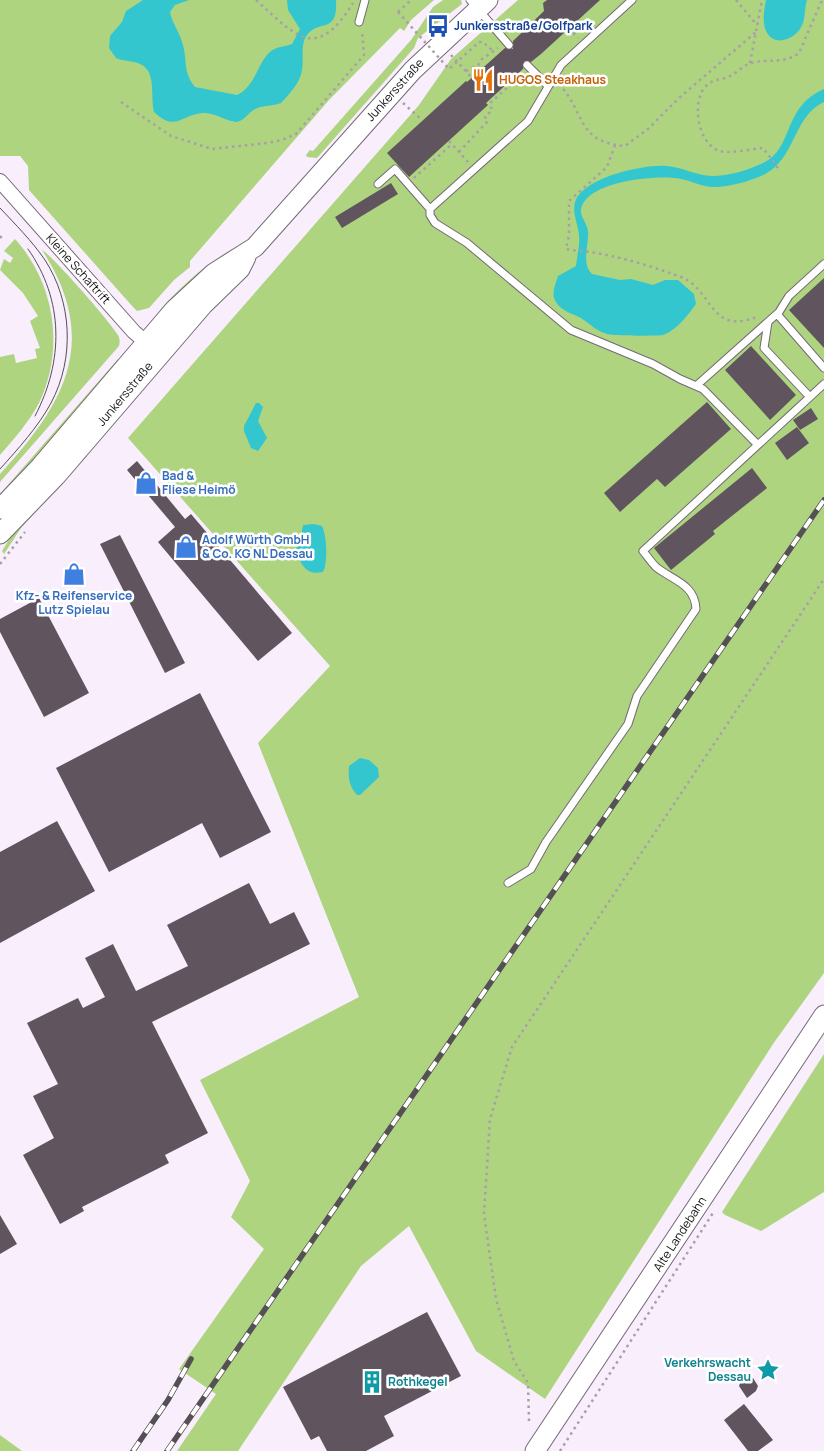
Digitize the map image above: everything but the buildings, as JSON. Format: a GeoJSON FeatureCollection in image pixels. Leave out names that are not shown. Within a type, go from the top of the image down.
{"type":"FeatureCollection","features":[{"type":"Feature","properties":{"kind":"main road","name":"Junkersstraße"},"geometry":{"type":"LineString","coordinates":[[0,534],[56,476],[200,285],[214,273],[248,253],[392,94],[479,3]]}},
{"type":"Feature","properties":{"kind":"main road","name":"Junkersstraße"},"geometry":{"type":"LineString","coordinates":[[0,509],[153,348]]}},
{"type":"Feature","properties":{"kind":"main road","name":"Alte Landebahn"},"geometry":{"type":"LineString","coordinates":[[535,1451],[610,1341],[824,1015]]}},
{"type":"Feature","properties":{"kind":"street","name":"Kleine Schaftrift"},"geometry":{"type":"LineString","coordinates":[[0,181],[153,348]]}},
{"type":"Feature","properties":{"kind":"lane"},"geometry":{"type":"LineString","coordinates":[[359,22],[365,0]]}},
{"type":"Feature","properties":{"kind":"lane"},"geometry":{"type":"LineString","coordinates":[[430,208],[528,120],[561,65],[632,0]]}},
{"type":"Feature","properties":{"kind":"lane"},"geometry":{"type":"LineString","coordinates":[[479,3],[508,43]]}},
{"type":"Feature","properties":{"kind":"lane"},"geometry":{"type":"LineString","coordinates":[[529,67],[548,86]]}},
{"type":"Feature","properties":{"kind":"lane"},"geometry":{"type":"LineString","coordinates":[[378,184],[395,169],[430,208],[430,215],[436,223],[467,243],[571,330],[653,364],[703,389],[757,444]]}},
{"type":"Feature","properties":{"kind":"lane"},"geometry":{"type":"LineString","coordinates":[[696,386],[777,314],[788,296],[824,264]]}},
{"type":"Feature","properties":{"kind":"lane"},"geometry":{"type":"LineString","coordinates":[[777,314],[824,368]]}},
{"type":"Feature","properties":{"kind":"lane"},"geometry":{"type":"LineString","coordinates":[[768,322],[764,348],[809,396]]}},
{"type":"Feature","properties":{"kind":"lane"},"geometry":{"type":"LineString","coordinates":[[508,883],[531,869],[546,842],[628,724],[637,696],[696,608],[696,600],[685,584],[656,566],[643,551],[701,500],[757,444],[824,384]]}},
{"type":"Feature","properties":{"kind":"path"},"geometry":{"type":"LineString","coordinates":[[256,0],[297,34],[308,39],[323,38],[346,14],[355,0]]}},
{"type":"Feature","properties":{"kind":"path"},"geometry":{"type":"LineString","coordinates":[[411,0],[398,12],[449,68],[479,42],[484,42],[494,52]]}},
{"type":"Feature","properties":{"kind":"path"},"geometry":{"type":"LineString","coordinates":[[736,0],[757,25]]}},
{"type":"Feature","properties":{"kind":"path"},"geometry":{"type":"LineString","coordinates":[[750,63],[762,0]]}},
{"type":"Feature","properties":{"kind":"path"},"geometry":{"type":"LineString","coordinates":[[778,168],[763,148],[717,150],[708,144],[700,121],[699,96],[706,85],[714,80],[730,77],[750,63],[779,62],[792,58],[799,53],[822,0]]}},
{"type":"Feature","properties":{"kind":"path"},"geometry":{"type":"LineString","coordinates":[[121,102],[171,136],[212,149],[282,140],[296,134],[364,54],[363,36],[359,22]]}},
{"type":"Feature","properties":{"kind":"path"},"geometry":{"type":"LineString","coordinates":[[569,28],[583,45]]}},
{"type":"Feature","properties":{"kind":"path"},"geometry":{"type":"LineString","coordinates":[[553,77],[570,96],[587,130],[597,140],[625,146],[648,128],[679,98],[756,32]]}},
{"type":"Feature","properties":{"kind":"path"},"geometry":{"type":"LineString","coordinates":[[440,43],[472,78]]}},
{"type":"Feature","properties":{"kind":"path"},"geometry":{"type":"LineString","coordinates":[[466,71],[508,43]]}},
{"type":"Feature","properties":{"kind":"path"},"geometry":{"type":"LineString","coordinates":[[459,152],[488,121],[485,117],[492,110],[490,103],[529,67]]}},
{"type":"Feature","properties":{"kind":"path"},"geometry":{"type":"LineString","coordinates":[[392,94],[422,120]]}},
{"type":"Feature","properties":{"kind":"path"},"geometry":{"type":"LineString","coordinates":[[449,140],[474,168]]}},
{"type":"Feature","properties":{"kind":"path"},"geometry":{"type":"LineString","coordinates":[[408,184],[452,144]]}},
{"type":"Feature","properties":{"kind":"path"},"geometry":{"type":"LineString","coordinates":[[615,145],[607,167],[569,201],[569,235],[566,249],[594,252],[628,260],[684,279],[720,317],[730,321],[753,318],[767,313],[777,314]]}},
{"type":"Feature","properties":{"kind":"path"},"geometry":{"type":"LineString","coordinates":[[0,236],[4,241]]}},
{"type":"Feature","properties":{"kind":"path"},"geometry":{"type":"LineString","coordinates":[[529,1421],[528,1383],[514,1361],[496,1299],[484,1214],[490,1119],[512,1047],[824,579]]}},
{"type":"Feature","properties":{"kind":"path"},"geometry":{"type":"LineString","coordinates":[[560,1451],[716,1208]]}},
{"type":"Feature","properties":{"kind":"green space"},"geometry":{"type":"Polygon","coordinates":[[[0,0],[434,0],[411,20],[404,31],[400,28],[329,100],[190,261],[190,267],[174,280],[149,308],[137,311],[29,190],[28,166],[20,156],[0,156],[0,0]]]}},
{"type":"Feature","properties":{"kind":"green space"},"geometry":{"type":"Polygon","coordinates":[[[443,0],[461,0],[462,4],[418,38],[414,48],[317,158],[307,157],[306,155],[310,150],[313,151],[411,40],[433,7],[443,0]]]}},
{"type":"Feature","properties":{"kind":"green space"},"geometry":{"type":"Polygon","coordinates":[[[518,0],[824,0],[824,973],[773,1044],[545,1399],[476,1351],[409,1226],[361,1266],[238,1451],[177,1451],[216,1394],[179,1369],[264,1249],[231,1217],[250,1181],[200,1080],[359,997],[258,743],[330,666],[128,438],[419,105],[451,59],[518,0]]]}},
{"type":"Feature","properties":{"kind":"green space"},"geometry":{"type":"Polygon","coordinates":[[[15,239],[29,256],[47,296],[52,317],[52,361],[39,403],[26,424],[0,455],[0,357],[14,354],[16,363],[37,358],[35,349],[40,348],[30,321],[38,316],[23,293],[0,270],[4,259],[10,263],[13,258],[4,251],[15,239]]]}},
{"type":"Feature","properties":{"kind":"green space"},"geometry":{"type":"Polygon","coordinates":[[[242,244],[163,312],[160,310],[198,273],[219,257],[242,244]]]}},
{"type":"Feature","properties":{"kind":"green space"},"geometry":{"type":"Polygon","coordinates":[[[42,250],[48,254],[105,318],[118,335],[119,346],[0,482],[0,474],[23,448],[42,422],[57,396],[68,370],[72,342],[69,313],[60,283],[42,250]]]}},
{"type":"Feature","properties":{"kind":"green space"},"geometry":{"type":"Polygon","coordinates":[[[118,359],[120,361],[0,499],[0,494],[118,359]]]}},
{"type":"Feature","properties":{"kind":"green space"},"geometry":{"type":"Polygon","coordinates":[[[85,453],[87,456],[21,528],[4,554],[2,551],[13,533],[85,453]]]}},
{"type":"Feature","properties":{"kind":"green space"},"geometry":{"type":"Polygon","coordinates":[[[824,1054],[824,1192],[761,1231],[725,1215],[722,1212],[824,1054]]]}},
{"type":"Feature","properties":{"kind":"green space"},"geometry":{"type":"Polygon","coordinates":[[[0,1435],[22,1451],[0,1451],[0,1435]]]}},
{"type":"Feature","properties":{"kind":"water"},"geometry":{"type":"Polygon","coordinates":[[[143,0],[189,0],[175,5],[170,12],[182,42],[188,76],[195,87],[237,95],[252,81],[266,56],[273,50],[292,44],[300,29],[288,10],[287,0],[336,0],[336,11],[331,22],[312,30],[307,35],[303,47],[301,74],[294,88],[281,103],[255,109],[239,122],[206,113],[174,122],[162,118],[154,112],[151,78],[145,67],[116,58],[109,48],[110,36],[122,22],[126,11],[143,0]]]}},
{"type":"Feature","properties":{"kind":"water"},"geometry":{"type":"Polygon","coordinates":[[[766,0],[807,0],[803,24],[794,35],[784,40],[779,40],[774,39],[766,31],[764,12],[766,0]]]}},
{"type":"Feature","properties":{"kind":"water"},"geometry":{"type":"Polygon","coordinates":[[[824,89],[824,102],[814,108],[806,117],[783,158],[765,174],[740,183],[714,187],[681,179],[641,179],[609,186],[586,199],[581,212],[588,231],[586,260],[592,274],[620,280],[631,279],[653,285],[665,280],[678,280],[694,294],[696,304],[673,330],[663,335],[610,335],[597,330],[556,303],[554,293],[558,276],[576,266],[579,239],[574,206],[580,193],[602,179],[644,167],[667,166],[701,175],[718,176],[757,166],[773,157],[780,148],[801,106],[824,89]]]}},
{"type":"Feature","properties":{"kind":"water"},"geometry":{"type":"Polygon","coordinates":[[[256,403],[263,407],[258,421],[267,438],[258,451],[251,448],[244,431],[244,426],[256,403]]]}},
{"type":"Feature","properties":{"kind":"water"},"geometry":{"type":"Polygon","coordinates":[[[314,524],[322,526],[326,542],[325,568],[323,572],[317,573],[305,568],[296,549],[300,541],[303,525],[314,524]]]}},
{"type":"Feature","properties":{"kind":"water"},"geometry":{"type":"Polygon","coordinates":[[[360,758],[369,760],[378,768],[379,777],[360,795],[357,795],[350,782],[349,766],[360,758]]]}},
{"type":"Feature","properties":{"kind":"tram line"},"geometry":{"type":"LineString","coordinates":[[0,208],[35,246],[54,276],[61,294],[67,330],[64,368],[59,386],[51,403],[21,446],[0,469]]}},
{"type":"Feature","properties":{"kind":"tram line"},"geometry":{"type":"LineString","coordinates":[[28,249],[40,269],[48,289],[54,310],[56,331],[51,374],[45,395],[35,416]]}},
{"type":"Feature","properties":{"kind":"railway"},"geometry":{"type":"LineString","coordinates":[[167,1451],[824,500]]}},
{"type":"Feature","properties":{"kind":"railway"},"geometry":{"type":"LineString","coordinates":[[133,1451],[168,1400],[191,1359]]}},
{"type":"Feature","properties":{"kind":"place","name":"Junkersstraße/Golfpark"},"geometry":{"type":"Point","coordinates":[438,26]}},
{"type":"Feature","properties":{"kind":"place","name":"HUGOS Steakhaus"},"geometry":{"type":"Point","coordinates":[483,80]}},
{"type":"Feature","properties":{"kind":"place","name":"Bad & Fliese Heimö"},"geometry":{"type":"Point","coordinates":[146,483]}},
{"type":"Feature","properties":{"kind":"place","name":"Adolf Würth GmbH & Co. KG NL Dessau"},"geometry":{"type":"Point","coordinates":[186,547]}},
{"type":"Feature","properties":{"kind":"place","name":"Kfz- & Reifenservice Lutz Spielau"},"geometry":{"type":"Point","coordinates":[74,574]}},
{"type":"Feature","properties":{"kind":"place","name":"Verkehrswacht Dessau"},"geometry":{"type":"Point","coordinates":[768,1370]}},
{"type":"Feature","properties":{"kind":"place","name":"Rothkegel"},"geometry":{"type":"Point","coordinates":[372,1382]}}]}
